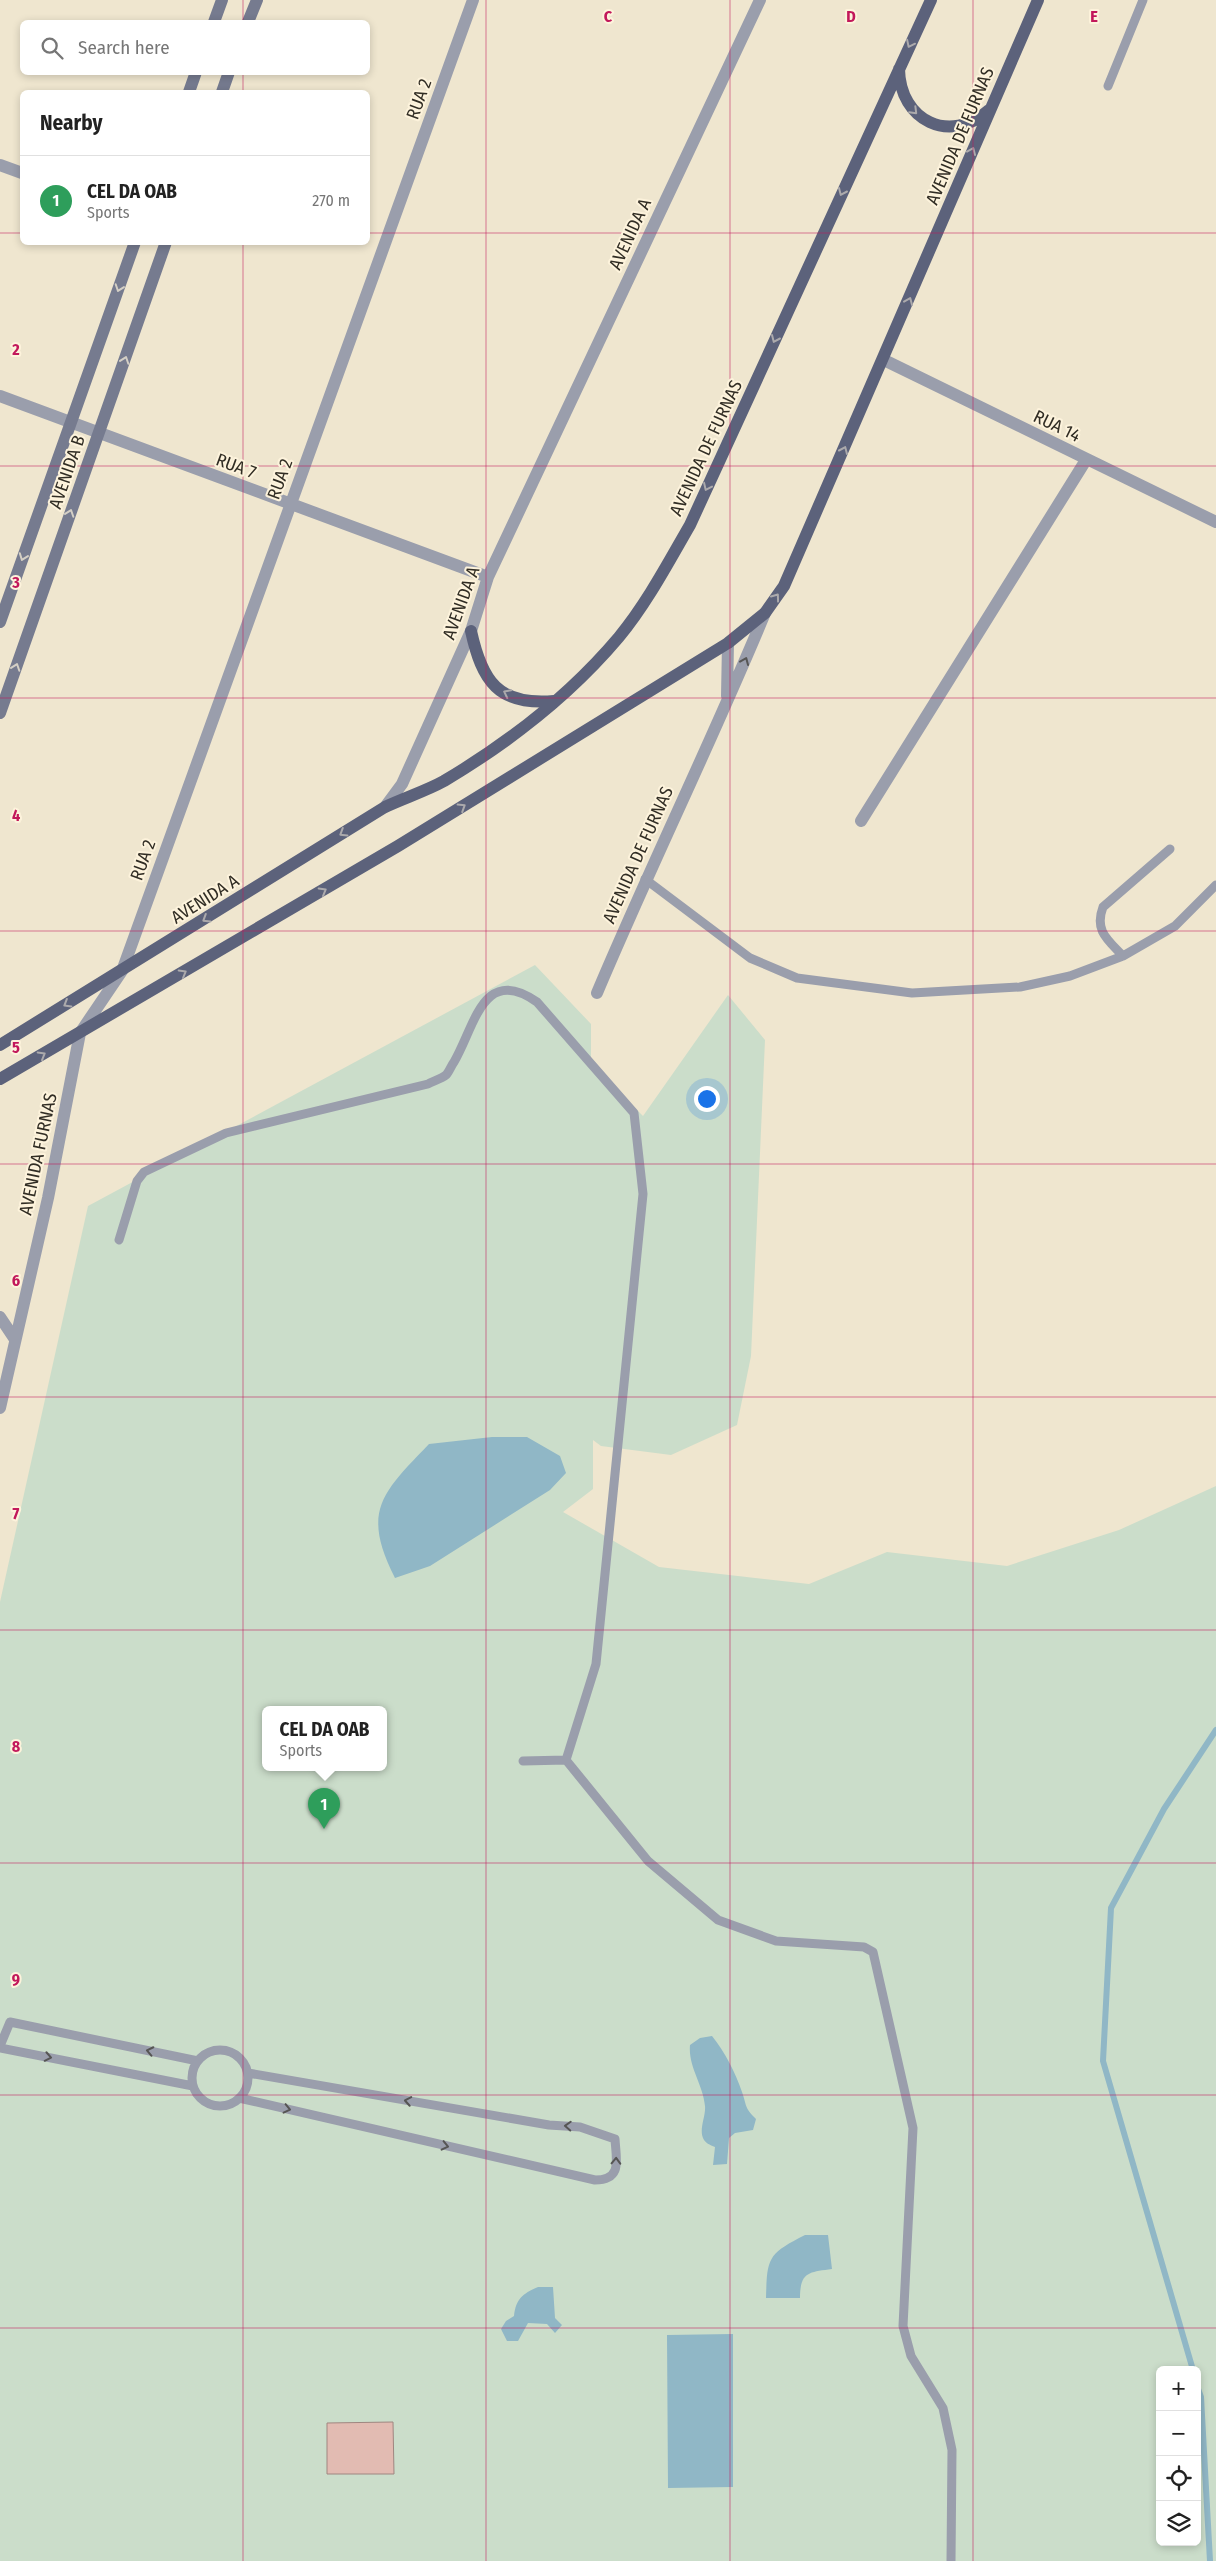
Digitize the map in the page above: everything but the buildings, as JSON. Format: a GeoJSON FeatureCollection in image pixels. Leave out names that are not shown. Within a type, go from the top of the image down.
{"type":"FeatureCollection","features":[{"type":"Feature","properties":{"kind":"main road","name":"AVENIDA DE FURNAS"},"geometry":{"type":"LineString","coordinates":[[385,807],[443,782],[511,736],[554,701],[619,636],[646,598],[690,525],[898,67],[931,0]]}},
{"type":"Feature","properties":{"kind":"main road","name":"AVENIDA DE FURNAS"},"geometry":{"type":"LineString","coordinates":[[80,1033],[398,846],[728,643],[765,613],[784,586],[884,360],[1038,0]]}},
{"type":"Feature","properties":{"kind":"main road"},"geometry":{"type":"LineString","coordinates":[[898,67],[899,83],[904,97],[911,110],[923,119],[937,125],[966,125],[978,120],[991,108]]}},
{"type":"Feature","properties":{"kind":"main road"},"geometry":{"type":"LineString","coordinates":[[471,631],[478,660],[487,679],[504,693],[524,700],[554,701]]}},
{"type":"Feature","properties":{"kind":"main road","name":"AVENIDA A"},"geometry":{"type":"LineString","coordinates":[[0,1045],[385,807]]}},
{"type":"Feature","properties":{"kind":"main road"},"geometry":{"type":"LineString","coordinates":[[0,1079],[80,1033]]}},
{"type":"Feature","properties":{"kind":"street"},"geometry":{"type":"LineString","coordinates":[[215,20],[222,0]]}},
{"type":"Feature","properties":{"kind":"street"},"geometry":{"type":"LineString","coordinates":[[249,20],[256,0]]}},
{"type":"Feature","properties":{"kind":"street","name":"RUA 2"},"geometry":{"type":"LineString","coordinates":[[122,971],[289,504],[473,0]]}},
{"type":"Feature","properties":{"kind":"street","name":"AVENIDA A"},"geometry":{"type":"LineString","coordinates":[[385,807],[402,784],[471,631],[488,577],[760,0]]}},
{"type":"Feature","properties":{"kind":"street"},"geometry":{"type":"LineString","coordinates":[[190,90],[195,75]]}},
{"type":"Feature","properties":{"kind":"street"},"geometry":{"type":"LineString","coordinates":[[223,90],[229,75]]}},
{"type":"Feature","properties":{"kind":"street"},"geometry":{"type":"LineString","coordinates":[[0,165],[20,172]]}},
{"type":"Feature","properties":{"kind":"street","name":"AVENIDA B"},"geometry":{"type":"LineString","coordinates":[[0,622],[134,245]]}},
{"type":"Feature","properties":{"kind":"street","name":"AVENIDA B"},"geometry":{"type":"LineString","coordinates":[[0,713],[165,245]]}},
{"type":"Feature","properties":{"kind":"street","name":"RUA 14"},"geometry":{"type":"LineString","coordinates":[[884,360],[1216,522]]}},
{"type":"Feature","properties":{"kind":"street","name":"RUA 7"},"geometry":{"type":"LineString","coordinates":[[0,396],[488,577]]}},
{"type":"Feature","properties":{"kind":"street"},"geometry":{"type":"LineString","coordinates":[[862,821],[1086,460]]}},
{"type":"Feature","properties":{"kind":"street","name":"AVENIDA DE FURNAS"},"geometry":{"type":"LineString","coordinates":[[598,993],[645,879],[726,706],[765,613]]}},
{"type":"Feature","properties":{"kind":"street","name":"AVENIDA DE FURNAS"},"geometry":{"type":"LineString","coordinates":[[726,706],[728,643]]}},
{"type":"Feature","properties":{"kind":"street","name":"AVENIDA FURNAS"},"geometry":{"type":"LineString","coordinates":[[0,1408],[5,1356],[14,1338],[48,1198],[80,1033],[122,971]]}},
{"type":"Feature","properties":{"kind":"street"},"geometry":{"type":"LineString","coordinates":[[0,1317],[14,1338]]}},
{"type":"Feature","properties":{"kind":"lane"},"geometry":{"type":"LineString","coordinates":[[1108,86],[1143,0]]}},
{"type":"Feature","properties":{"kind":"lane"},"geometry":{"type":"LineString","coordinates":[[1122,956],[1100,928],[1099,918],[1103,907],[1170,849]]}},
{"type":"Feature","properties":{"kind":"lane"},"geometry":{"type":"LineString","coordinates":[[645,879],[750,958],[797,978],[912,992],[1020,987],[1070,976],[1122,956],[1175,926],[1216,885]]}},
{"type":"Feature","properties":{"kind":"lane"},"geometry":{"type":"LineString","coordinates":[[120,1240],[137,1180],[144,1172],[226,1133],[428,1084],[446,1075],[483,1004],[493,992],[505,988],[523,992],[537,1002],[634,1113],[643,1194],[596,1664],[566,1760]]}},
{"type":"Feature","properties":{"kind":"lane"},"geometry":{"type":"LineString","coordinates":[[523,1762],[566,1760]]}},
{"type":"Feature","properties":{"kind":"lane"},"geometry":{"type":"LineString","coordinates":[[566,1760],[648,1861],[718,1920],[776,1941],[864,1948],[873,1952],[914,2128],[903,2326],[910,2356],[943,2408],[952,2450],[950,2561]]}},
{"type":"Feature","properties":{"kind":"lane"},"geometry":{"type":"LineString","coordinates":[[0,2020],[198,2061]]}},
{"type":"Feature","properties":{"kind":"lane"},"geometry":{"type":"LineString","coordinates":[[10,2022],[0,2047],[193,2086]]}},
{"type":"Feature","properties":{"kind":"lane"},"geometry":{"type":"LineString","coordinates":[[240,2098],[248,2082],[248,2073],[244,2064],[231,2052],[212,2051],[198,2061],[193,2068],[193,2086],[204,2101],[212,2105],[222,2106],[240,2098],[596,2180],[606,2180],[614,2174],[617,2166],[615,2139],[580,2127],[549,2125],[248,2073]]}},
{"type":"Feature","properties":{"kind":"green space"},"geometry":{"type":"Polygon","coordinates":[[[535,965],[591,1024],[591,1064],[643,1116],[728,995],[765,1040],[751,1356],[737,1425],[671,1455],[601,1446],[593,1440],[593,1489],[563,1512],[659,1567],[809,1584],[887,1552],[1007,1566],[1119,1530],[1216,1486],[1216,2561],[0,2561],[0,1602],[88,1206],[535,965]]]}},
{"type":"Feature","properties":{"kind":"water"},"geometry":{"type":"Polygon","coordinates":[[[492,1437],[527,1437],[560,1456],[566,1473],[550,1490],[430,1566],[395,1578],[379,1536],[378,1519],[382,1504],[389,1490],[399,1476],[429,1444],[492,1437]]]}},
{"type":"Feature","properties":{"kind":"water"},"geometry":{"type":"Polygon","coordinates":[[[712,2036],[729,2062],[748,2109],[756,2119],[753,2130],[735,2133],[729,2138],[727,2164],[713,2165],[715,2147],[703,2138],[704,2098],[693,2068],[690,2053],[690,2045],[700,2038],[712,2036]]]}},
{"type":"Feature","properties":{"kind":"water"},"geometry":{"type":"Polygon","coordinates":[[[805,2235],[828,2235],[832,2269],[817,2271],[807,2275],[800,2289],[800,2298],[766,2298],[767,2274],[772,2258],[783,2247],[805,2235]]]}},
{"type":"Feature","properties":{"kind":"water"},"geometry":{"type":"Polygon","coordinates":[[[538,2287],[553,2287],[555,2318],[562,2325],[555,2333],[547,2324],[528,2323],[518,2341],[507,2341],[501,2329],[506,2321],[514,2316],[518,2301],[528,2292],[538,2287]]]}},
{"type":"Feature","properties":{"kind":"water"},"geometry":{"type":"Polygon","coordinates":[[[733,2334],[733,2487],[668,2488],[667,2335],[733,2334]]]}},
{"type":"Feature","properties":{"kind":"waterway"},"geometry":{"type":"LineString","coordinates":[[1192,2366],[1103,2061],[1111,1908],[1164,1809],[1216,1730]]}},
{"type":"Feature","properties":{"kind":"waterway"},"geometry":{"type":"LineString","coordinates":[[1201,2397],[1210,2561]]}},
{"type":"Feature","properties":{"kind":"place","name":"CEL DA OAB"},"geometry":{"type":"Point","coordinates":[324,1829]}}]}
